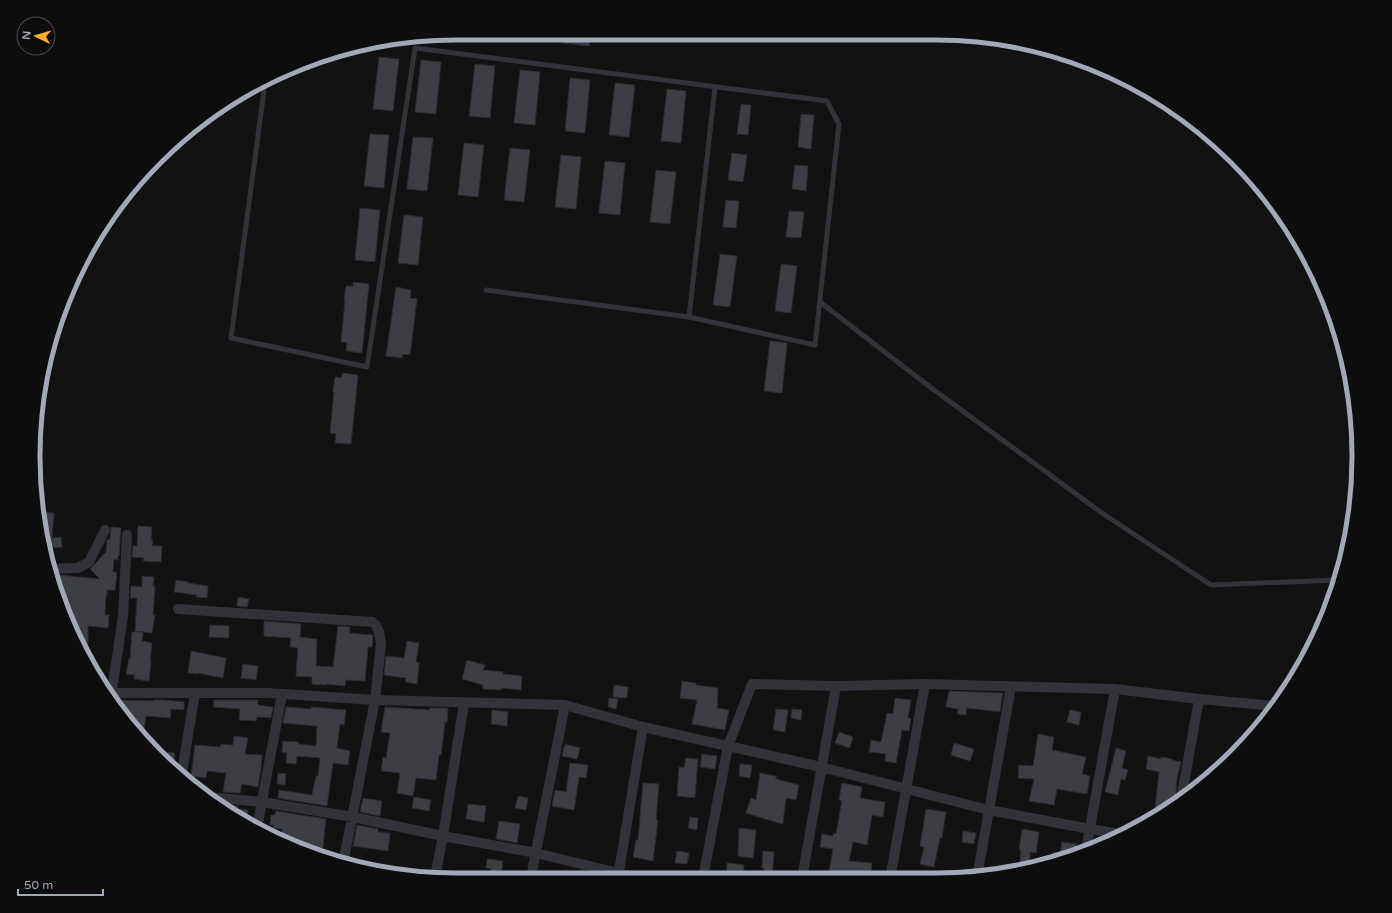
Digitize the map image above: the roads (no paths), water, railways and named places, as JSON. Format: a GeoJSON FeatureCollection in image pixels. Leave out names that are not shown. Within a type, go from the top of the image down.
{"type":"FeatureCollection","features":[{"type":"Feature","properties":{"kind":"street"},"geometry":{"type":"LineString","coordinates":[[55,568],[78,568],[89,562],[105,530]]}},
{"type":"Feature","properties":{"kind":"street"},"geometry":{"type":"LineString","coordinates":[[111,689],[123,616],[127,535]]}},
{"type":"Feature","properties":{"kind":"street"},"geometry":{"type":"LineString","coordinates":[[178,609],[372,622],[376,625],[381,644],[375,700],[344,858]]}},
{"type":"Feature","properties":{"kind":"street"},"geometry":{"type":"LineString","coordinates":[[704,873],[728,746],[752,684],[836,686],[925,684],[1115,689],[1269,705]]}},
{"type":"Feature","properties":{"kind":"street"},"geometry":{"type":"LineString","coordinates":[[891,873],[925,684]]}},
{"type":"Feature","properties":{"kind":"street"},"geometry":{"type":"LineString","coordinates":[[803,873],[836,686]]}},
{"type":"Feature","properties":{"kind":"street"},"geometry":{"type":"LineString","coordinates":[[978,870],[1011,687]]}},
{"type":"Feature","properties":{"kind":"street"},"geometry":{"type":"LineString","coordinates":[[1087,844],[1115,689]]}},
{"type":"Feature","properties":{"kind":"street"},"geometry":{"type":"LineString","coordinates":[[115,695],[195,693],[282,694],[464,704],[564,705],[643,727],[821,767],[989,810],[1113,833]]}},
{"type":"Feature","properties":{"kind":"street"},"geometry":{"type":"LineString","coordinates":[[183,771],[195,693]]}},
{"type":"Feature","properties":{"kind":"street"},"geometry":{"type":"LineString","coordinates":[[258,822],[282,694]]}},
{"type":"Feature","properties":{"kind":"street"},"geometry":{"type":"LineString","coordinates":[[1181,793],[1199,699]]}},
{"type":"Feature","properties":{"kind":"street"},"geometry":{"type":"LineString","coordinates":[[436,872],[464,704]]}},
{"type":"Feature","properties":{"kind":"street"},"geometry":{"type":"LineString","coordinates":[[532,873],[564,705]]}},
{"type":"Feature","properties":{"kind":"street"},"geometry":{"type":"LineString","coordinates":[[618,873],[643,727]]}},
{"type":"Feature","properties":{"kind":"street"},"geometry":{"type":"LineString","coordinates":[[218,798],[262,802],[353,817],[443,836],[536,853],[611,873]]}},
{"type":"Feature","properties":{"kind":"lane"},"geometry":{"type":"LineString","coordinates":[[264,87],[231,338],[367,367],[415,48],[827,102],[839,124],[815,345],[689,317],[486,290]]}},
{"type":"Feature","properties":{"kind":"lane"},"geometry":{"type":"LineString","coordinates":[[689,317],[715,87]]}},
{"type":"Feature","properties":{"kind":"lane"},"geometry":{"type":"LineString","coordinates":[[820,302],[930,387],[1102,513],[1211,584],[1333,580]]}}]}
